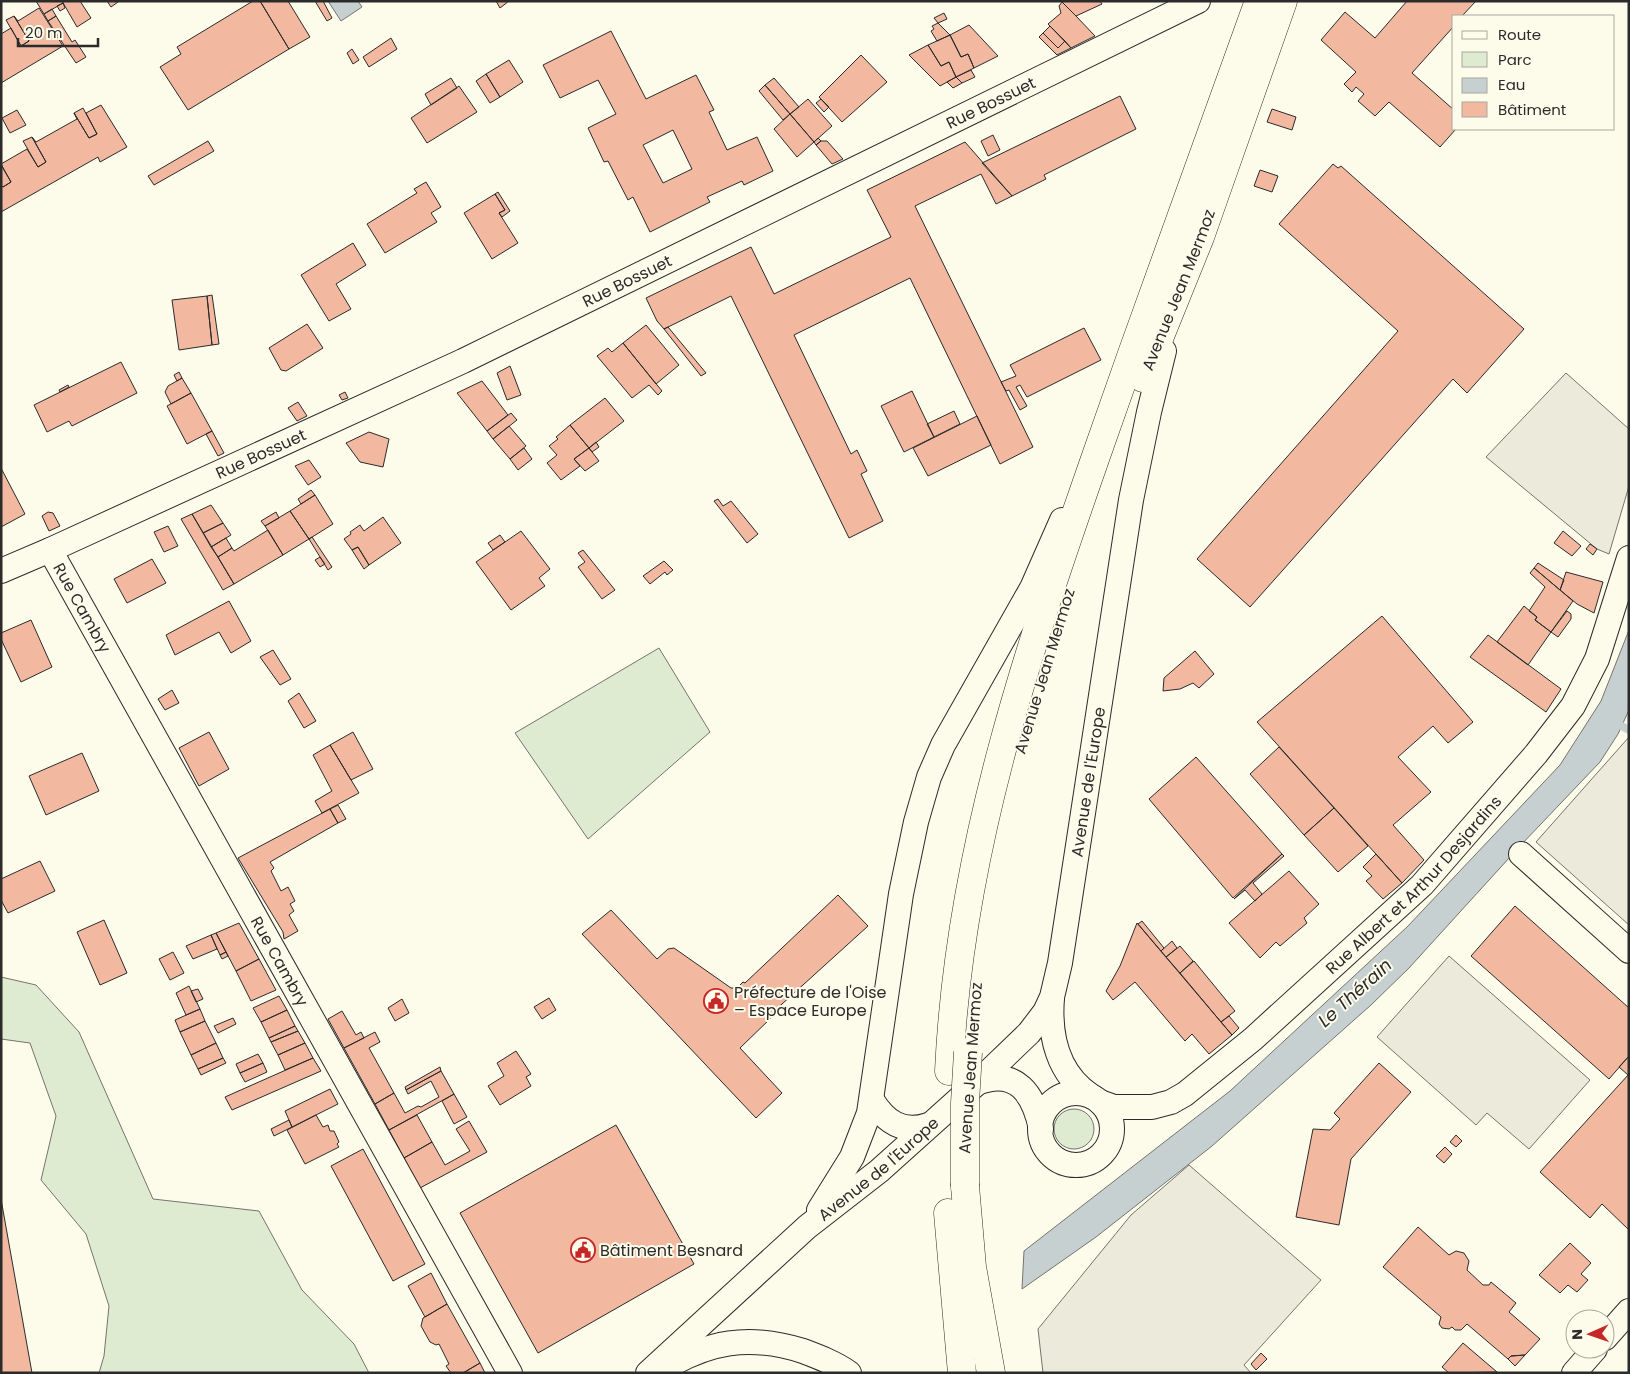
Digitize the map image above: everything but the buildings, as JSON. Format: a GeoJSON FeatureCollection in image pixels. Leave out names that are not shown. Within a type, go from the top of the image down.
{"type":"FeatureCollection","features":[{"type":"Feature","properties":{"kind":"main road","name":"Avenue Jean Mermoz"},"geometry":{"type":"LineString","coordinates":[[991,1373],[956,1189],[949,1072],[956,987],[964,932],[992,783],[1031,644],[1259,1]]}},
{"type":"Feature","properties":{"kind":"main road","name":"Avenue Jean Mermoz"},"geometry":{"type":"LineString","coordinates":[[962,1373],[953,1290],[956,1189],[965,1112],[972,999],[987,898],[1006,802],[1054,630],[1138,390],[1200,237],[1283,1]]}},
{"type":"Feature","properties":{"kind":"street","name":"Rue Bossuet"},"geometry":{"type":"LineString","coordinates":[[1,571],[463,361],[1198,1]]}},
{"type":"Feature","properties":{"kind":"street","name":"Avenue de l'Europe"},"geometry":{"type":"LineString","coordinates":[[648,1373],[807,1227],[863,1185],[928,1125],[978,1083],[1029,1033],[1045,1012],[1052,997],[1060,963],[1137,466],[1165,349],[1200,237]]}},
{"type":"Feature","properties":{"kind":"street","name":"Avenue de l'Europe"},"geometry":{"type":"LineString","coordinates":[[807,1227],[852,1157],[864,1129],[872,1100],[901,894],[916,822],[929,777],[943,745],[1032,588],[1112,412]]}},
{"type":"Feature","properties":{"kind":"street","name":"Rue Cambry"},"geometry":{"type":"LineString","coordinates":[[50,550],[510,1373]]}},
{"type":"Feature","properties":{"kind":"street","name":"Rue Albert et Arthur Desjardins"},"geometry":{"type":"LineString","coordinates":[[1096,1099],[1114,1107],[1145,1108],[1162,1105],[1185,1094],[1253,1039],[1422,885],[1536,754],[1573,706],[1597,658],[1629,558]]}},
{"type":"Feature","properties":{"kind":"street"},"geometry":{"type":"LineString","coordinates":[[1522,854],[1629,951]]}},
{"type":"Feature","properties":{"kind":"street"},"geometry":{"type":"LineString","coordinates":[[978,1083],[986,1079],[1004,1079],[1022,1088],[1034,1102],[1045,1147],[1058,1160],[1075,1165],[1092,1161],[1106,1150],[1112,1134],[1110,1117],[1096,1099],[1075,1083],[1056,1049],[1051,1026],[1052,997]]}},
{"type":"Feature","properties":{"kind":"street"},"geometry":{"type":"LineString","coordinates":[[1041,1129],[1045,1112],[1056,1099],[1074,1093],[1096,1099]]}},
{"type":"Feature","properties":{"kind":"street"},"geometry":{"type":"LineString","coordinates":[[872,1100],[881,1114],[898,1126],[917,1129],[928,1125]]}},
{"type":"Feature","properties":{"kind":"street"},"geometry":{"type":"LineString","coordinates":[[1615,1327],[1629,1311]]}},
{"type":"Feature","properties":{"kind":"street"},"geometry":{"type":"LineString","coordinates":[[656,1373],[718,1344],[737,1341],[755,1341],[791,1347],[834,1363],[849,1373]]}},
{"type":"Feature","properties":{"kind":"street"},"geometry":{"type":"LineString","coordinates":[[1574,1373],[1586,1359]]}},
{"type":"Feature","properties":{"kind":"green space"},"geometry":{"type":"Polygon","coordinates":[[[659,648],[710,732],[588,839],[515,733],[659,648]]]}},
{"type":"Feature","properties":{"kind":"green space"},"geometry":{"type":"Polygon","coordinates":[[[1,977],[36,985],[79,1032],[153,1199],[259,1211],[302,1290],[354,1344],[369,1373],[99,1373],[104,1356],[109,1306],[86,1234],[41,1180],[56,1116],[30,1043],[1,1039],[1,977]]]}},
{"type":"Feature","properties":{"kind":"green space"},"geometry":{"type":"Polygon","coordinates":[[[1078,1109],[1085,1112],[1091,1118],[1094,1129],[1093,1137],[1085,1146],[1078,1149],[1070,1149],[1063,1146],[1055,1137],[1054,1125],[1057,1118],[1066,1110],[1078,1109]]]}},
{"type":"Feature","properties":{"kind":"shaded area"},"geometry":{"type":"Polygon","coordinates":[[[1566,373],[1629,429],[1629,486],[1609,554],[1597,549],[1486,457],[1566,373]]]}},
{"type":"Feature","properties":{"kind":"shaded area"},"geometry":{"type":"Polygon","coordinates":[[[1629,737],[1629,925],[1536,842],[1629,737]]]}},
{"type":"Feature","properties":{"kind":"shaded area"},"geometry":{"type":"Polygon","coordinates":[[[1449,956],[1590,1080],[1529,1149],[1487,1113],[1476,1125],[1377,1037],[1449,956]]]}},
{"type":"Feature","properties":{"kind":"shaded area"},"geometry":{"type":"Polygon","coordinates":[[[1189,1165],[1321,1280],[1244,1365],[1251,1373],[1043,1373],[1038,1329],[1131,1215],[1189,1165]]]}},
{"type":"Feature","properties":{"kind":"water"},"geometry":{"type":"Polygon","coordinates":[[[328,1],[358,1],[362,7],[341,21],[328,1]]]}},
{"type":"Feature","properties":{"kind":"water","name":"Le Thérain"},"geometry":{"type":"Polygon","coordinates":[[[1629,630],[1629,710],[1618,734],[1600,762],[1520,846],[1409,968],[1371,1005],[1212,1146],[1096,1237],[1022,1289],[1024,1251],[1230,1091],[1407,927],[1560,765],[1601,701],[1629,630]]]}},
{"type":"Feature","properties":{"kind":"waterway"},"geometry":{"type":"LineString","coordinates":[[1614,722],[1629,730]]}},
{"type":"Feature","properties":{"kind":"place","name":"Préfecture de l'Oise – Espace Europe"},"geometry":{"type":"Point","coordinates":[716,1001]}},
{"type":"Feature","properties":{"kind":"place","name":"Bâtiment Besnard"},"geometry":{"type":"Point","coordinates":[583,1250]}}]}
